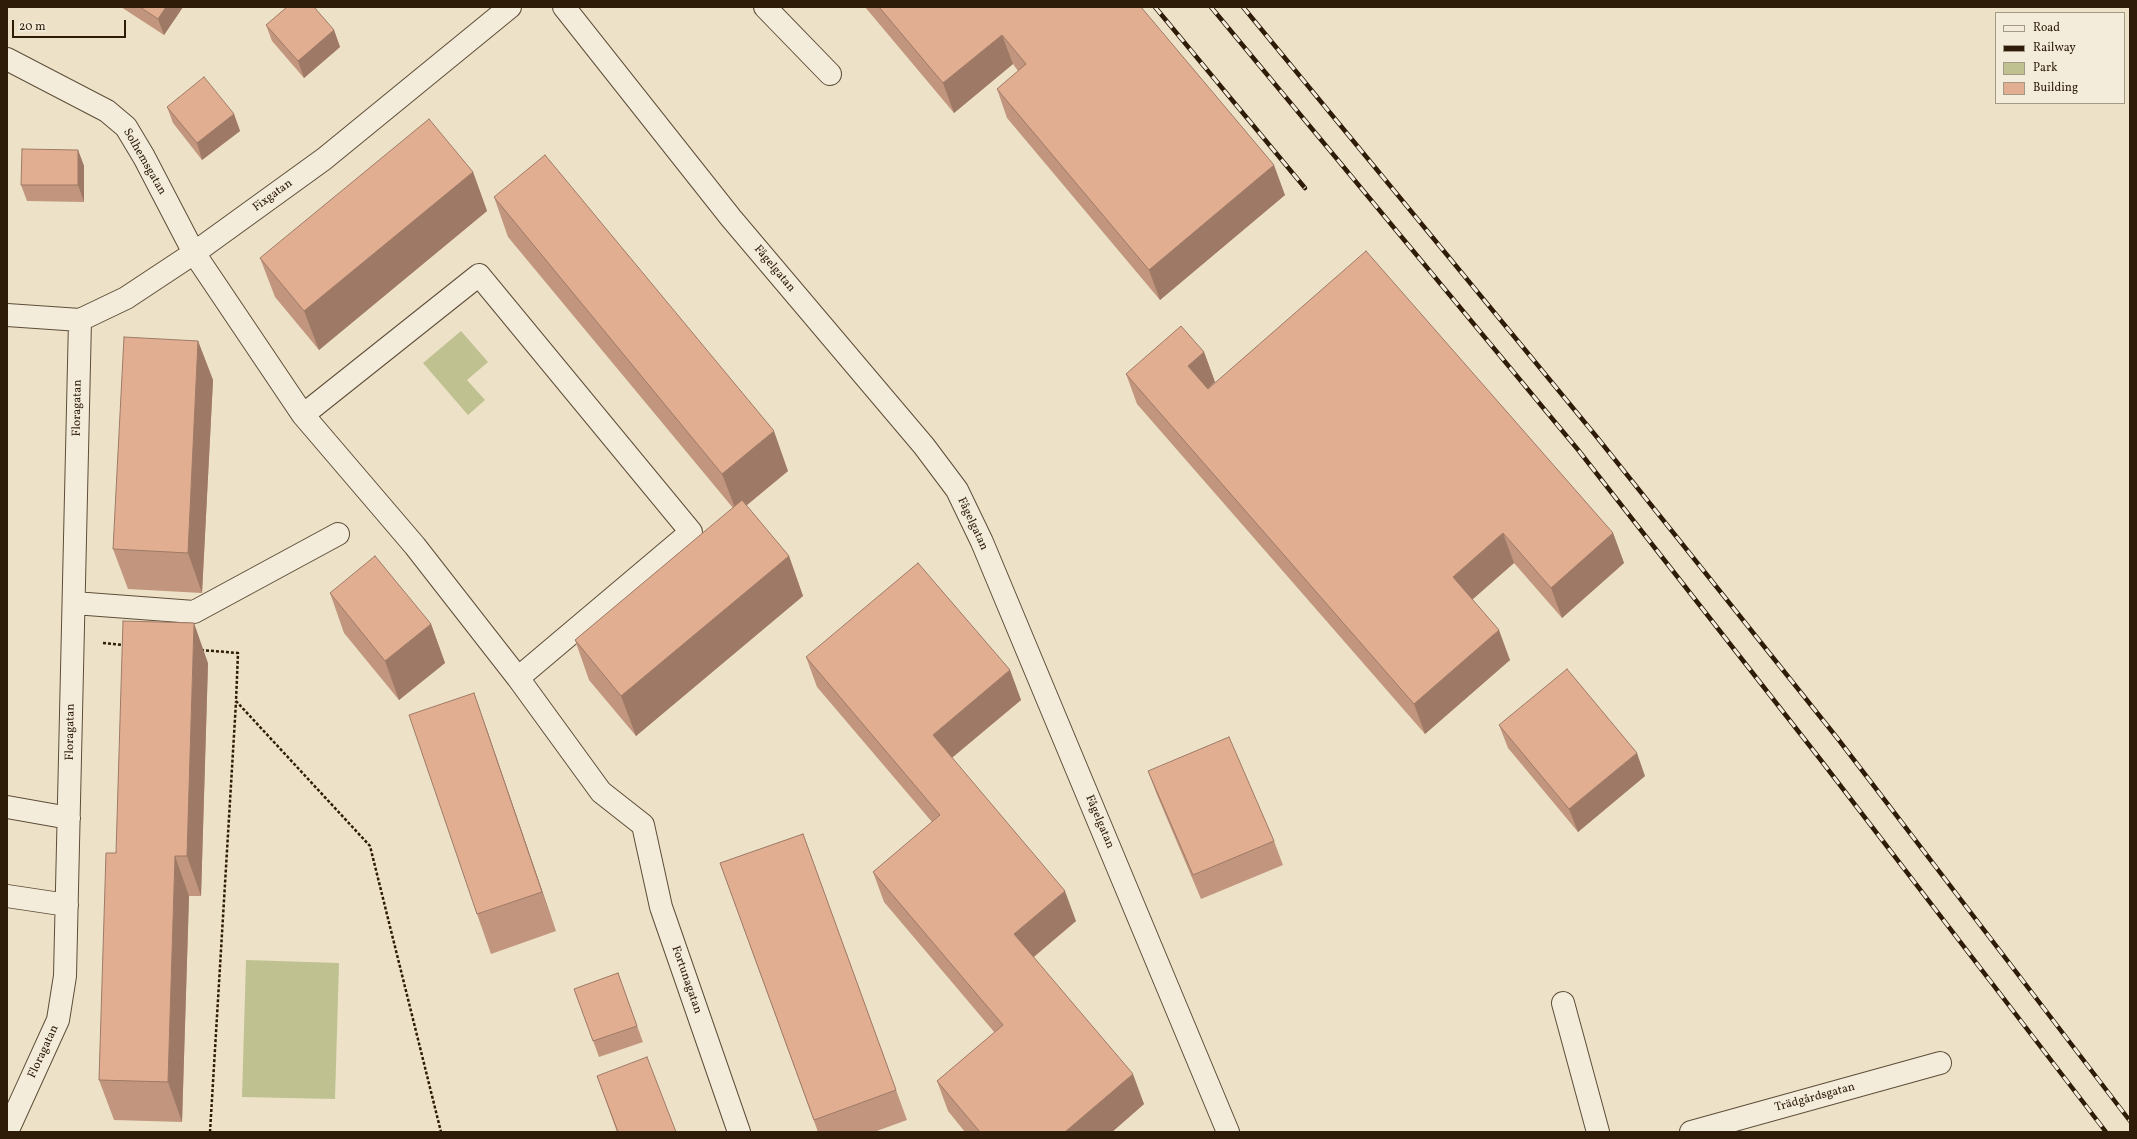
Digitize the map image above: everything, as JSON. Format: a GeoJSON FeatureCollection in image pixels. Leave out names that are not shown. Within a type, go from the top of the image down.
{"type":"FeatureCollection","features":[{"type":"Feature","properties":{"kind":"street","name":"Fixgatan"},"geometry":{"type":"LineString","coordinates":[[7,315],[80,320],[126,298],[194,253],[324,158],[510,7]]}},
{"type":"Feature","properties":{"kind":"street","name":"Fågelgatan"},"geometry":{"type":"LineString","coordinates":[[564,7],[731,218],[924,446],[957,490],[985,550],[1228,1132]]}},
{"type":"Feature","properties":{"kind":"street"},"geometry":{"type":"LineString","coordinates":[[765,7],[830,74]]}},
{"type":"Feature","properties":{"kind":"street","name":"Solhemsgatan"},"geometry":{"type":"LineString","coordinates":[[7,59],[107,111],[126,127],[144,157],[194,253],[302,415],[415,546],[518,678],[601,792],[643,825]]}},
{"type":"Feature","properties":{"kind":"street"},"geometry":{"type":"LineString","coordinates":[[302,415],[479,276],[691,532],[518,678]]}},
{"type":"Feature","properties":{"kind":"street","name":"Floragatan"},"geometry":{"type":"LineString","coordinates":[[7,1132],[58,1020],[65,976],[80,320]]}},
{"type":"Feature","properties":{"kind":"street"},"geometry":{"type":"LineString","coordinates":[[74,604],[194,612],[338,534]]}},
{"type":"Feature","properties":{"kind":"street"},"geometry":{"type":"LineString","coordinates":[[7,807],[69,818]]}},
{"type":"Feature","properties":{"kind":"street","name":"Fortunagatan"},"geometry":{"type":"LineString","coordinates":[[643,825],[661,907],[739,1132]]}},
{"type":"Feature","properties":{"kind":"street"},"geometry":{"type":"LineString","coordinates":[[7,896],[67,905]]}},
{"type":"Feature","properties":{"kind":"street"},"geometry":{"type":"LineString","coordinates":[[1563,1003],[1598,1132]]}},
{"type":"Feature","properties":{"kind":"street","name":"Trädgårdsgatan"},"geometry":{"type":"LineString","coordinates":[[1691,1132],[1940,1063]]}},
{"type":"Feature","properties":{"kind":"path"},"geometry":{"type":"LineString","coordinates":[[73,641],[128,645]]}},
{"type":"Feature","properties":{"kind":"path"},"geometry":{"type":"LineString","coordinates":[[198,650],[238,653],[210,1132]]}},
{"type":"Feature","properties":{"kind":"path"},"geometry":{"type":"LineString","coordinates":[[236,701],[370,846],[441,1132]]}},
{"type":"Feature","properties":{"kind":"green space"},"geometry":{"type":"Polygon","coordinates":[[[461,331],[488,362],[467,380],[485,400],[468,415],[423,363],[461,331]]]}},
{"type":"Feature","properties":{"kind":"green space"},"geometry":{"type":"Polygon","coordinates":[[[246,960],[339,963],[335,1099],[242,1097],[246,960]]]}},
{"type":"Feature","properties":{"kind":"building"},"geometry":{"type":"Polygon","coordinates":[[[140,7],[166,7],[158,19],[140,7]]]}},
{"type":"Feature","properties":{"kind":"building"},"geometry":{"type":"Polygon","coordinates":[[[287,7],[314,7],[334,30],[298,61],[266,25],[287,7]]]}},
{"type":"Feature","properties":{"kind":"building"},"geometry":{"type":"Polygon","coordinates":[[[879,7],[1141,7],[1274,165],[1149,270],[997,89],[1026,64],[1002,35],[943,83],[879,7]]]}},
{"type":"Feature","properties":{"kind":"building"},"geometry":{"type":"Polygon","coordinates":[[[204,77],[234,114],[197,143],[167,107],[204,77]]]}},
{"type":"Feature","properties":{"kind":"building"},"geometry":{"type":"Polygon","coordinates":[[[429,119],[473,172],[304,311],[260,258],[429,119]]]}},
{"type":"Feature","properties":{"kind":"building"},"geometry":{"type":"Polygon","coordinates":[[[22,149],[78,150],[78,185],[21,185],[22,149]]]}},
{"type":"Feature","properties":{"kind":"building"},"geometry":{"type":"Polygon","coordinates":[[[545,155],[774,431],[722,474],[494,197],[545,155]]]}},
{"type":"Feature","properties":{"kind":"building"},"geometry":{"type":"Polygon","coordinates":[[[1366,251],[1613,533],[1551,588],[1503,533],[1453,577],[1499,630],[1414,704],[1126,374],[1181,326],[1204,352],[1188,366],[1208,389],[1366,251]]]}},
{"type":"Feature","properties":{"kind":"building"},"geometry":{"type":"Polygon","coordinates":[[[124,337],[198,341],[188,553],[113,549],[124,337]]]}},
{"type":"Feature","properties":{"kind":"building"},"geometry":{"type":"Polygon","coordinates":[[[742,500],[789,556],[621,696],[575,640],[742,500]]]}},
{"type":"Feature","properties":{"kind":"building"},"geometry":{"type":"Polygon","coordinates":[[[375,556],[431,624],[385,661],[330,593],[375,556]]]}},
{"type":"Feature","properties":{"kind":"building"},"geometry":{"type":"Polygon","coordinates":[[[918,563],[1010,670],[933,735],[1065,891],[1014,934],[1133,1074],[1065,1132],[980,1132],[937,1081],[1003,1025],[873,872],[940,815],[806,657],[918,563]]]}},
{"type":"Feature","properties":{"kind":"building"},"geometry":{"type":"Polygon","coordinates":[[[123,621],[194,623],[187,856],[175,856],[168,1082],[99,1080],[106,853],[116,853],[123,621]]]}},
{"type":"Feature","properties":{"kind":"building"},"geometry":{"type":"Polygon","coordinates":[[[1567,669],[1637,753],[1569,809],[1499,725],[1567,669]]]}},
{"type":"Feature","properties":{"kind":"building"},"geometry":{"type":"Polygon","coordinates":[[[474,693],[542,892],[477,914],[409,715],[474,693]]]}},
{"type":"Feature","properties":{"kind":"building"},"geometry":{"type":"Polygon","coordinates":[[[1229,737],[1274,841],[1193,875],[1148,771],[1229,737]]]}},
{"type":"Feature","properties":{"kind":"building"},"geometry":{"type":"Polygon","coordinates":[[[803,834],[896,1090],[814,1120],[720,863],[803,834]]]}},
{"type":"Feature","properties":{"kind":"building"},"geometry":{"type":"Polygon","coordinates":[[[618,973],[637,1026],[593,1041],[574,989],[618,973]]]}},
{"type":"Feature","properties":{"kind":"building"},"geometry":{"type":"Polygon","coordinates":[[[647,1057],[676,1132],[618,1132],[597,1076],[647,1057]]]}},
{"type":"Feature","properties":{"kind":"railway"},"geometry":{"type":"LineString","coordinates":[[1155,7],[1305,188]]}},
{"type":"Feature","properties":{"kind":"railway"},"geometry":{"type":"LineString","coordinates":[[1211,7],[1579,451],[1820,759],[2106,1132]]}},
{"type":"Feature","properties":{"kind":"railway"},"geometry":{"type":"LineString","coordinates":[[1243,7],[1596,436],[1838,739],[2130,1121]]}}]}
